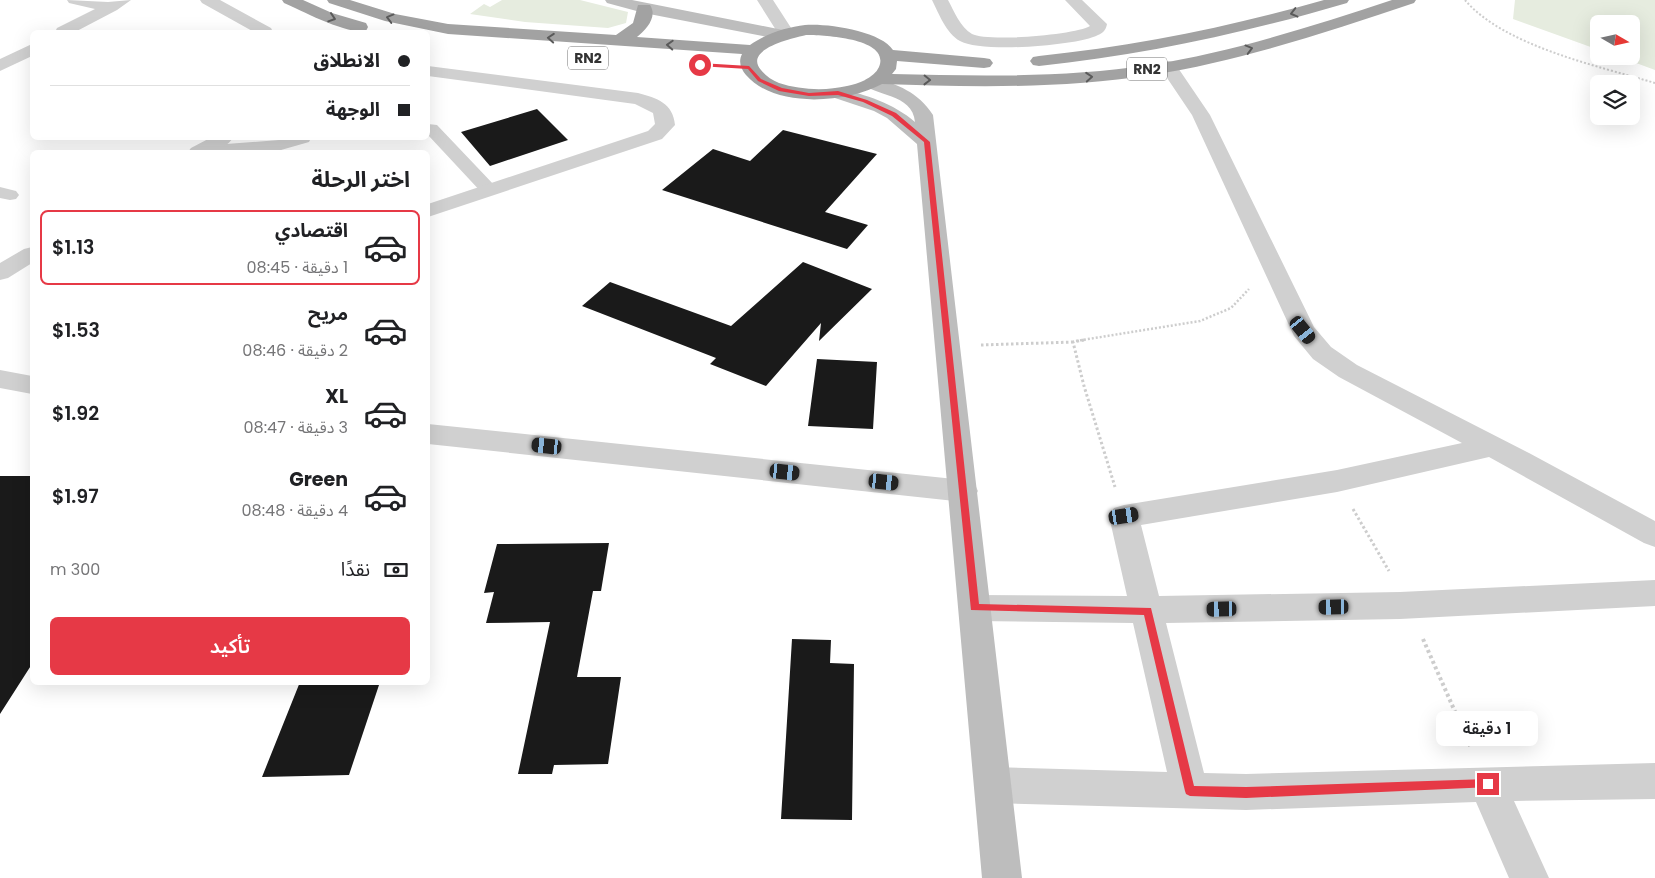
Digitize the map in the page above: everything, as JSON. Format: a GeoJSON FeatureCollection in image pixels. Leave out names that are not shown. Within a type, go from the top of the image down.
{"type":"FeatureCollection","features":[{"type":"Feature","properties":{"kind":"highway"},"geometry":{"type":"LineString","coordinates":[[290,0],[326,16],[371,30]]}},
{"type":"Feature","properties":{"kind":"highway","name":"RN2"},"geometry":{"type":"LineString","coordinates":[[336,0],[365,11],[414,25],[490,34],[617,42],[758,46],[785,34],[813,30],[847,33],[871,41],[887,54],[964,63],[1000,62]]}},
{"type":"Feature","properties":{"kind":"highway","name":"RN2"},"geometry":{"type":"LineString","coordinates":[[1027,62],[1092,57],[1179,41],[1341,0]]}},
{"type":"Feature","properties":{"kind":"highway","name":"RN2"},"geometry":{"type":"LineString","coordinates":[[749,68],[760,80],[781,90],[809,94],[838,93],[857,89],[875,81],[1046,79],[1112,75],[1227,55],[1280,41],[1408,0]]}},
{"type":"Feature","properties":{"kind":"highway"},"geometry":{"type":"LineString","coordinates":[[617,42],[642,25],[645,15],[644,8]]}},
{"type":"Feature","properties":{"kind":"highway"},"geometry":{"type":"LineString","coordinates":[[730,67],[749,68],[748,59],[758,46]]}},
{"type":"Feature","properties":{"kind":"highway"},"geometry":{"type":"LineString","coordinates":[[875,81],[886,71],[889,62],[887,54]]}},
{"type":"Feature","properties":{"kind":"main road"},"geometry":{"type":"LineString","coordinates":[[613,0],[719,23],[785,34]]}},
{"type":"Feature","properties":{"kind":"main road"},"geometry":{"type":"LineString","coordinates":[[719,23],[758,46]]}},
{"type":"Feature","properties":{"kind":"main road"},"geometry":{"type":"LineString","coordinates":[[875,81],[908,96],[916,103],[924,115],[964,491],[1002,878]]}},
{"type":"Feature","properties":{"kind":"main road"},"geometry":{"type":"LineString","coordinates":[[838,93],[865,101],[888,111],[927,142]]}},
{"type":"Feature","properties":{"kind":"street"},"geometry":{"type":"LineString","coordinates":[[75,0],[117,3]]}},
{"type":"Feature","properties":{"kind":"street"},"geometry":{"type":"LineString","coordinates":[[208,0],[261,30]]}},
{"type":"Feature","properties":{"kind":"street"},"geometry":{"type":"LineString","coordinates":[[766,0],[785,34]]}},
{"type":"Feature","properties":{"kind":"street"},"geometry":{"type":"LineString","coordinates":[[940,0],[962,35],[969,40],[988,42],[1082,36],[1098,28],[1098,24],[1073,0]]}},
{"type":"Feature","properties":{"kind":"street"},"geometry":{"type":"LineString","coordinates":[[67,30],[117,3]]}},
{"type":"Feature","properties":{"kind":"street"},"geometry":{"type":"LineString","coordinates":[[0,66],[30,50]]}},
{"type":"Feature","properties":{"kind":"street"},"geometry":{"type":"LineString","coordinates":[[1168,66],[1201,115],[1303,330],[1322,353],[1348,371],[1492,446],[1655,535]]}},
{"type":"Feature","properties":{"kind":"street"},"geometry":{"type":"LineString","coordinates":[[430,71],[638,99],[659,107],[665,116],[665,125],[655,134],[430,210]]}},
{"type":"Feature","properties":{"kind":"street"},"geometry":{"type":"LineString","coordinates":[[202,150],[220,140]]}},
{"type":"Feature","properties":{"kind":"street"},"geometry":{"type":"LineString","coordinates":[[0,273],[30,255]]}},
{"type":"Feature","properties":{"kind":"street"},"geometry":{"type":"LineString","coordinates":[[0,379],[30,385]]}},
{"type":"Feature","properties":{"kind":"street"},"geometry":{"type":"LineString","coordinates":[[430,434],[964,491]]}},
{"type":"Feature","properties":{"kind":"street"},"geometry":{"type":"LineString","coordinates":[[1190,791],[1124,516],[1337,481],[1492,446]]}},
{"type":"Feature","properties":{"kind":"street"},"geometry":{"type":"LineString","coordinates":[[975,608],[1148,611],[1408,606],[1655,593]]}},
{"type":"Feature","properties":{"kind":"street"},"geometry":{"type":"LineString","coordinates":[[992,785],[1246,792],[1655,781]]}},
{"type":"Feature","properties":{"kind":"street"},"geometry":{"type":"LineString","coordinates":[[1488,784],[1529,878]]}},
{"type":"Feature","properties":{"kind":"lane"},"geometry":{"type":"LineString","coordinates":[[430,129],[490,190]]}},
{"type":"Feature","properties":{"kind":"lane"},"geometry":{"type":"LineString","coordinates":[[223,150],[282,145],[297,140]]}},
{"type":"Feature","properties":{"kind":"path"},"geometry":{"type":"LineString","coordinates":[[1465,0],[1476,13],[1492,24],[1540,46],[1655,83]]}},
{"type":"Feature","properties":{"kind":"path"},"geometry":{"type":"LineString","coordinates":[[948,346],[1073,342],[1200,321],[1232,308],[1252,287],[1270,261]]}},
{"type":"Feature","properties":{"kind":"path"},"geometry":{"type":"LineString","coordinates":[[1073,342],[1084,386],[1124,516]]}},
{"type":"Feature","properties":{"kind":"shaded area"},"geometry":{"type":"Polygon","coordinates":[[[502,0],[580,0],[628,12],[626,23],[608,28],[525,22],[470,14],[484,4],[490,7],[502,0]]]}},
{"type":"Feature","properties":{"kind":"shaded area"},"geometry":{"type":"Polygon","coordinates":[[[1515,0],[1655,0],[1655,70],[1640,64],[1640,15],[1590,15],[1590,47],[1513,19],[1515,0]]]}},
{"type":"Feature","properties":{"kind":"building"},"geometry":{"type":"Polygon","coordinates":[[[537,109],[568,140],[490,166],[461,132],[537,109]]]}},
{"type":"Feature","properties":{"kind":"building"},"geometry":{"type":"Polygon","coordinates":[[[783,130],[877,154],[825,212],[868,225],[847,249],[662,190],[713,149],[750,161],[783,130]]]}},
{"type":"Feature","properties":{"kind":"building"},"geometry":{"type":"Polygon","coordinates":[[[803,262],[872,289],[819,341],[821,323],[766,386],[710,364],[716,358],[582,306],[610,282],[731,326],[803,262]]]}},
{"type":"Feature","properties":{"kind":"building"},"geometry":{"type":"Polygon","coordinates":[[[817,359],[877,362],[873,429],[808,426],[817,359]]]}},
{"type":"Feature","properties":{"kind":"building"},"geometry":{"type":"Polygon","coordinates":[[[0,476],[30,476],[30,667],[0,714],[0,476]]]}},
{"type":"Feature","properties":{"kind":"building"},"geometry":{"type":"Polygon","coordinates":[[[609,543],[601,591],[593,591],[577,677],[621,677],[608,764],[554,765],[552,774],[518,774],[550,622],[486,623],[494,592],[484,593],[497,544],[609,543]]]}},
{"type":"Feature","properties":{"kind":"building"},"geometry":{"type":"Polygon","coordinates":[[[792,639],[831,640],[830,663],[854,664],[852,820],[781,819],[792,639]]]}},
{"type":"Feature","properties":{"kind":"building"},"geometry":{"type":"Polygon","coordinates":[[[299,685],[379,685],[349,775],[262,777],[299,685]]]}},
{"type":"Feature","properties":{"kind":"route"},"geometry":{"type":"LineString","coordinates":[[700,65],[749,68],[760,80],[781,90],[809,94],[838,93],[865,101],[894,114],[927,142],[975,608],[1148,611],[1190,791],[1246,792],[1488,784]]}}]}
